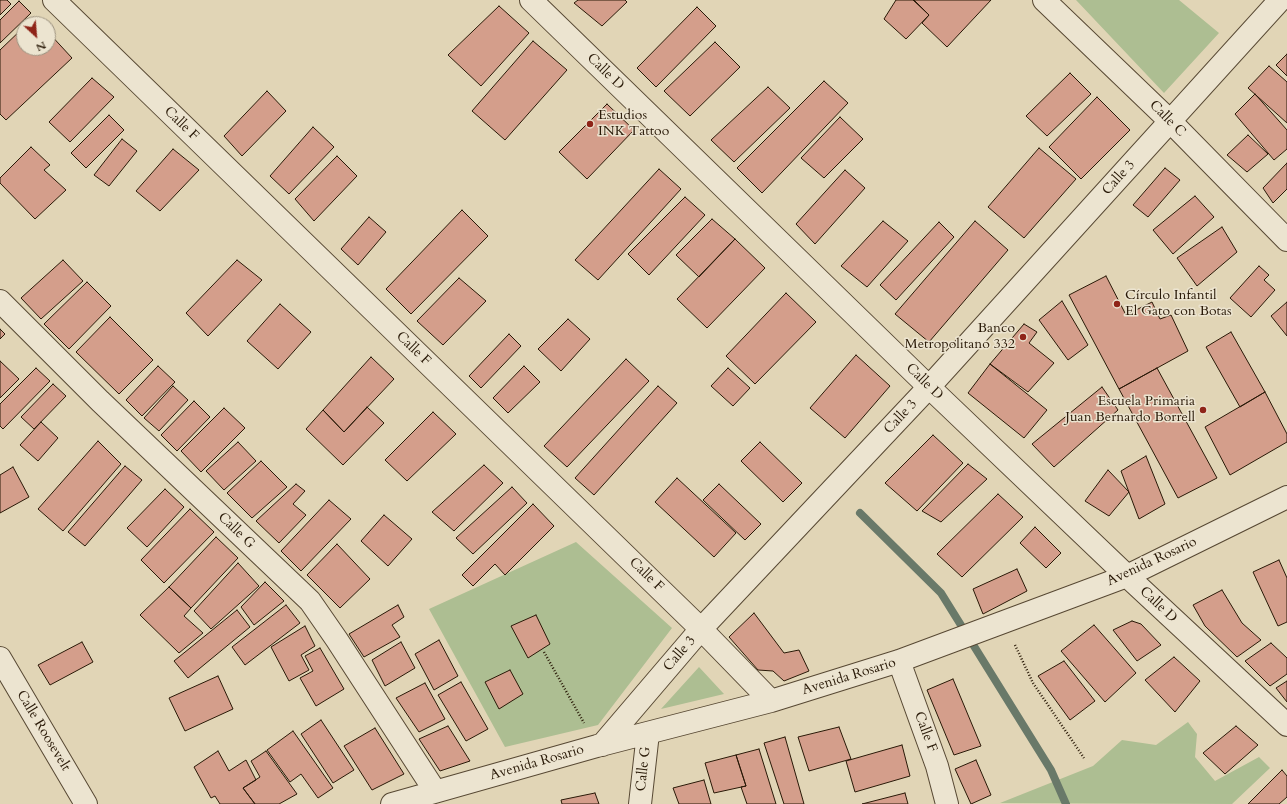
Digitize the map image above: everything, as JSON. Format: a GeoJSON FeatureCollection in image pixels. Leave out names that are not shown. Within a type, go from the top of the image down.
{"type":"FeatureCollection","features":[{"type":"Feature","properties":{"kind":"street","name":"Calle F"},"geometry":{"type":"LineString","coordinates":[[54,0],[701,629],[771,701]]}},
{"type":"Feature","properties":{"kind":"street","name":"Calle D"},"geometry":{"type":"LineString","coordinates":[[531,0],[929,387],[1127,576],[1287,725]]}},
{"type":"Feature","properties":{"kind":"street","name":"Calle C"},"geometry":{"type":"LineString","coordinates":[[1044,0],[1170,121],[1287,240]]}},
{"type":"Feature","properties":{"kind":"street","name":"Calle 3"},"geometry":{"type":"LineString","coordinates":[[600,746],[701,629],[929,387],[1280,0]]}},
{"type":"Feature","properties":{"kind":"street","name":"Calle G"},"geometry":{"type":"LineString","coordinates":[[0,301],[100,400],[310,601],[337,640],[435,792]]}},
{"type":"Feature","properties":{"kind":"street","name":"Avenida Rosario"},"geometry":{"type":"LineString","coordinates":[[392,804],[600,746],[771,701],[899,662],[1005,620],[1127,576],[1287,497]]}},
{"type":"Feature","properties":{"kind":"street","name":"Calle Roosevelt"},"geometry":{"type":"LineString","coordinates":[[0,658],[86,804]]}},
{"type":"Feature","properties":{"kind":"street","name":"Calle F"},"geometry":{"type":"LineString","coordinates":[[899,662],[937,766],[948,804]]}},
{"type":"Feature","properties":{"kind":"street","name":"Calle G"},"geometry":{"type":"LineString","coordinates":[[640,804],[648,733]]}},
{"type":"Feature","properties":{"kind":"path"},"geometry":{"type":"LineString","coordinates":[[1005,620],[1033,684],[1084,758]]}},
{"type":"Feature","properties":{"kind":"path"},"geometry":{"type":"LineString","coordinates":[[544,652],[600,746]]}},
{"type":"Feature","properties":{"kind":"green space"},"geometry":{"type":"Polygon","coordinates":[[[1076,0],[1179,0],[1219,33],[1164,93],[1076,0]]]}},
{"type":"Feature","properties":{"kind":"green space"},"geometry":{"type":"Polygon","coordinates":[[[576,542],[672,628],[598,725],[505,747],[429,609],[576,542]]]}},
{"type":"Feature","properties":{"kind":"green space"},"geometry":{"type":"Polygon","coordinates":[[[699,667],[724,694],[661,709],[699,667]]]}},
{"type":"Feature","properties":{"kind":"green space"},"geometry":{"type":"Polygon","coordinates":[[[1188,722],[1197,734],[1195,757],[1215,781],[1259,757],[1270,768],[1232,804],[1000,803],[1093,766],[1122,740],[1156,745],[1188,722]]]}},
{"type":"Feature","properties":{"kind":"building"},"geometry":{"type":"Polygon","coordinates":[[[0,0],[7,0],[11,4],[0,15],[0,0]]]}},
{"type":"Feature","properties":{"kind":"building"},"geometry":{"type":"Polygon","coordinates":[[[578,0],[625,0],[627,2],[602,26],[574,3],[578,0]]]}},
{"type":"Feature","properties":{"kind":"building"},"geometry":{"type":"Polygon","coordinates":[[[896,0],[913,0],[929,15],[906,39],[884,19],[896,0]]]}},
{"type":"Feature","properties":{"kind":"building"},"geometry":{"type":"Polygon","coordinates":[[[914,0],[991,0],[947,47],[922,23],[929,15],[914,0]]]}},
{"type":"Feature","properties":{"kind":"building"},"geometry":{"type":"Polygon","coordinates":[[[19,1],[31,13],[28,16],[16,16],[16,28],[0,43],[0,20],[19,1]]]}},
{"type":"Feature","properties":{"kind":"building"},"geometry":{"type":"Polygon","coordinates":[[[499,6],[529,33],[481,86],[448,55],[499,6]]]}},
{"type":"Feature","properties":{"kind":"building"},"geometry":{"type":"Polygon","coordinates":[[[697,7],[716,26],[656,87],[637,68],[697,7]]]}},
{"type":"Feature","properties":{"kind":"building"},"geometry":{"type":"Polygon","coordinates":[[[16,35],[16,56],[56,56],[56,41],[72,58],[6,120],[0,114],[0,50],[16,35]]]}},
{"type":"Feature","properties":{"kind":"building"},"geometry":{"type":"Polygon","coordinates":[[[533,41],[567,70],[505,140],[472,111],[533,41]]]}},
{"type":"Feature","properties":{"kind":"building"},"geometry":{"type":"Polygon","coordinates":[[[715,42],[740,67],[690,116],[664,91],[715,42]]]}},
{"type":"Feature","properties":{"kind":"building"},"geometry":{"type":"Polygon","coordinates":[[[1287,54],[1287,76],[1276,65],[1287,54]]]}},
{"type":"Feature","properties":{"kind":"building"},"geometry":{"type":"Polygon","coordinates":[[[1269,66],[1287,82],[1287,123],[1248,88],[1269,66]]]}},
{"type":"Feature","properties":{"kind":"building"},"geometry":{"type":"Polygon","coordinates":[[[1070,73],[1091,94],[1047,136],[1026,116],[1070,73]]]}},
{"type":"Feature","properties":{"kind":"building"},"geometry":{"type":"Polygon","coordinates":[[[92,78],[114,97],[70,142],[49,122],[92,78]]]}},
{"type":"Feature","properties":{"kind":"building"},"geometry":{"type":"Polygon","coordinates":[[[824,81],[848,103],[762,193],[737,168],[824,81]]]}},
{"type":"Feature","properties":{"kind":"building"},"geometry":{"type":"Polygon","coordinates":[[[768,87],[790,108],[734,162],[711,140],[768,87]]]}},
{"type":"Feature","properties":{"kind":"building"},"geometry":{"type":"Polygon","coordinates":[[[267,91],[286,111],[242,156],[224,136],[267,91]]]}},
{"type":"Feature","properties":{"kind":"building"},"geometry":{"type":"Polygon","coordinates":[[[1255,94],[1287,130],[1287,149],[1274,160],[1235,114],[1255,94]]]}},
{"type":"Feature","properties":{"kind":"building"},"geometry":{"type":"Polygon","coordinates":[[[1097,97],[1130,130],[1081,179],[1049,147],[1097,97]]]}},
{"type":"Feature","properties":{"kind":"building"},"geometry":{"type":"Polygon","coordinates":[[[607,104],[634,130],[587,179],[559,152],[607,104]]]}},
{"type":"Feature","properties":{"kind":"building"},"geometry":{"type":"Polygon","coordinates":[[[109,115],[124,130],[86,168],[71,153],[109,115]]]}},
{"type":"Feature","properties":{"kind":"building"},"geometry":{"type":"Polygon","coordinates":[[[840,117],[863,139],[824,178],[801,158],[840,117]]]}},
{"type":"Feature","properties":{"kind":"building"},"geometry":{"type":"Polygon","coordinates":[[[313,127],[334,147],[289,194],[270,176],[313,127]]]}},
{"type":"Feature","properties":{"kind":"building"},"geometry":{"type":"Polygon","coordinates":[[[1248,135],[1268,154],[1247,172],[1227,155],[1248,135]]]}},
{"type":"Feature","properties":{"kind":"building"},"geometry":{"type":"Polygon","coordinates":[[[122,139],[137,151],[109,186],[94,175],[122,139]]]}},
{"type":"Feature","properties":{"kind":"building"},"geometry":{"type":"Polygon","coordinates":[[[31,147],[50,165],[44,170],[66,190],[35,219],[0,183],[0,178],[31,147]]]}},
{"type":"Feature","properties":{"kind":"building"},"geometry":{"type":"Polygon","coordinates":[[[1039,148],[1076,179],[1024,238],[988,207],[1039,148]]]}},
{"type":"Feature","properties":{"kind":"building"},"geometry":{"type":"Polygon","coordinates":[[[173,149],[199,170],[160,211],[136,191],[173,149]]]}},
{"type":"Feature","properties":{"kind":"building"},"geometry":{"type":"Polygon","coordinates":[[[337,156],[357,176],[314,221],[295,199],[337,156]]]}},
{"type":"Feature","properties":{"kind":"building"},"geometry":{"type":"Polygon","coordinates":[[[1287,163],[1287,189],[1273,203],[1263,188],[1287,163]]]}},
{"type":"Feature","properties":{"kind":"building"},"geometry":{"type":"Polygon","coordinates":[[[1165,168],[1180,180],[1148,217],[1133,205],[1165,168]]]}},
{"type":"Feature","properties":{"kind":"building"},"geometry":{"type":"Polygon","coordinates":[[[659,169],[681,189],[598,280],[575,260],[659,169]]]}},
{"type":"Feature","properties":{"kind":"building"},"geometry":{"type":"Polygon","coordinates":[[[845,170],[865,188],[815,244],[796,224],[845,170]]]}},
{"type":"Feature","properties":{"kind":"building"},"geometry":{"type":"Polygon","coordinates":[[[1195,196],[1214,217],[1173,254],[1153,230],[1195,196]]]}},
{"type":"Feature","properties":{"kind":"building"},"geometry":{"type":"Polygon","coordinates":[[[685,197],[705,215],[649,275],[628,254],[685,197]]]}},
{"type":"Feature","properties":{"kind":"building"},"geometry":{"type":"Polygon","coordinates":[[[462,210],[488,236],[411,314],[386,289],[462,210]]]}},
{"type":"Feature","properties":{"kind":"building"},"geometry":{"type":"Polygon","coordinates":[[[369,217],[386,232],[358,265],[341,249],[369,217]]]}},
{"type":"Feature","properties":{"kind":"building"},"geometry":{"type":"Polygon","coordinates":[[[712,219],[735,239],[699,277],[676,255],[712,219]]]}},
{"type":"Feature","properties":{"kind":"building"},"geometry":{"type":"Polygon","coordinates":[[[883,221],[908,241],[867,287],[841,266],[883,221]]]}},
{"type":"Feature","properties":{"kind":"building"},"geometry":{"type":"Polygon","coordinates":[[[975,221],[1008,250],[929,342],[895,314],[975,221]]]}},
{"type":"Feature","properties":{"kind":"building"},"geometry":{"type":"Polygon","coordinates":[[[939,222],[954,237],[896,300],[880,285],[939,222]]]}},
{"type":"Feature","properties":{"kind":"building"},"geometry":{"type":"Polygon","coordinates":[[[1222,227],[1237,252],[1197,286],[1177,258],[1222,227]]]}},
{"type":"Feature","properties":{"kind":"building"},"geometry":{"type":"Polygon","coordinates":[[[735,239],[765,268],[707,328],[677,299],[735,239]]]}},
{"type":"Feature","properties":{"kind":"building"},"geometry":{"type":"Polygon","coordinates":[[[63,260],[83,281],[41,319],[21,298],[63,260]]]}},
{"type":"Feature","properties":{"kind":"building"},"geometry":{"type":"Polygon","coordinates":[[[237,260],[262,280],[208,336],[186,313],[237,260]]]}},
{"type":"Feature","properties":{"kind":"building"},"geometry":{"type":"Polygon","coordinates":[[[1259,266],[1269,275],[1264,280],[1275,290],[1251,317],[1230,298],[1259,266]]]}},
{"type":"Feature","properties":{"kind":"building","name":"Círculo Infantil El Gato con Botas"},"geometry":{"type":"Polygon","coordinates":[[[1106,276],[1126,315],[1152,302],[1160,319],[1171,315],[1188,351],[1119,389],[1069,295],[1106,276]]]}},
{"type":"Feature","properties":{"kind":"building"},"geometry":{"type":"Polygon","coordinates":[[[459,278],[486,301],[443,345],[417,321],[459,278]]]}},
{"type":"Feature","properties":{"kind":"building"},"geometry":{"type":"Polygon","coordinates":[[[87,282],[111,306],[69,349],[44,324],[87,282]]]}},
{"type":"Feature","properties":{"kind":"building"},"geometry":{"type":"Polygon","coordinates":[[[786,293],[816,322],[755,384],[726,356],[786,293]]]}},
{"type":"Feature","properties":{"kind":"building"},"geometry":{"type":"Polygon","coordinates":[[[1062,301],[1088,345],[1068,360],[1039,320],[1062,301]]]}},
{"type":"Feature","properties":{"kind":"building"},"geometry":{"type":"Polygon","coordinates":[[[1287,302],[1287,336],[1271,316],[1287,302]]]}},
{"type":"Feature","properties":{"kind":"building"},"geometry":{"type":"Polygon","coordinates":[[[280,304],[311,332],[278,369],[247,341],[280,304]]]}},
{"type":"Feature","properties":{"kind":"building"},"geometry":{"type":"Polygon","coordinates":[[[110,317],[153,360],[119,394],[76,352],[110,317]]]}},
{"type":"Feature","properties":{"kind":"building"},"geometry":{"type":"Polygon","coordinates":[[[568,319],[590,339],[561,371],[538,349],[568,319]]]}},
{"type":"Feature","properties":{"kind":"building"},"geometry":{"type":"Polygon","coordinates":[[[1024,324],[1037,332],[1029,343],[1054,363],[1028,392],[990,364],[1024,324]]]}},
{"type":"Feature","properties":{"kind":"building"},"geometry":{"type":"Polygon","coordinates":[[[0,329],[5,334],[0,339],[0,329]]]}},
{"type":"Feature","properties":{"kind":"building"},"geometry":{"type":"Polygon","coordinates":[[[1231,332],[1265,392],[1240,407],[1206,347],[1231,332]]]}},
{"type":"Feature","properties":{"kind":"building"},"geometry":{"type":"Polygon","coordinates":[[[509,334],[521,346],[481,388],[469,376],[509,334]]]}},
{"type":"Feature","properties":{"kind":"building"},"geometry":{"type":"Polygon","coordinates":[[[856,355],[890,386],[845,438],[810,408],[856,355]]]}},
{"type":"Feature","properties":{"kind":"building"},"geometry":{"type":"Polygon","coordinates":[[[371,357],[394,379],[344,432],[323,410],[371,357]]]}},
{"type":"Feature","properties":{"kind":"building"},"geometry":{"type":"Polygon","coordinates":[[[626,359],[649,381],[567,467],[544,446],[626,359]]]}},
{"type":"Feature","properties":{"kind":"building"},"geometry":{"type":"Polygon","coordinates":[[[0,361],[19,379],[0,398],[0,361]]]}},
{"type":"Feature","properties":{"kind":"building"},"geometry":{"type":"Polygon","coordinates":[[[990,364],[1047,410],[1024,438],[968,393],[990,364]]]}},
{"type":"Feature","properties":{"kind":"building"},"geometry":{"type":"Polygon","coordinates":[[[158,366],[175,382],[142,416],[126,400],[158,366]]]}},
{"type":"Feature","properties":{"kind":"building"},"geometry":{"type":"Polygon","coordinates":[[[524,366],[540,382],[508,413],[493,398],[524,366]]]}},
{"type":"Feature","properties":{"kind":"building"},"geometry":{"type":"Polygon","coordinates":[[[36,368],[50,381],[3,429],[0,426],[0,404],[36,368]]]}},
{"type":"Feature","properties":{"kind":"building"},"geometry":{"type":"Polygon","coordinates":[[[728,368],[750,388],[733,406],[711,386],[728,368]]]}},
{"type":"Feature","properties":{"kind":"building"},"geometry":{"type":"Polygon","coordinates":[[[1157,368],[1217,478],[1178,498],[1119,389],[1157,368]]]}},
{"type":"Feature","properties":{"kind":"building"},"geometry":{"type":"Polygon","coordinates":[[[53,384],[66,396],[34,429],[21,417],[53,384]]]}},
{"type":"Feature","properties":{"kind":"building"},"geometry":{"type":"Polygon","coordinates":[[[173,386],[188,400],[159,431],[144,418],[173,386]]]}},
{"type":"Feature","properties":{"kind":"building"},"geometry":{"type":"Polygon","coordinates":[[[658,386],[677,403],[594,495],[575,478],[658,386]]]}},
{"type":"Feature","properties":{"kind":"building"},"geometry":{"type":"Polygon","coordinates":[[[1102,387],[1118,410],[1054,467],[1032,444],[1102,387]]]}},
{"type":"Feature","properties":{"kind":"building"},"geometry":{"type":"Polygon","coordinates":[[[1265,392],[1287,434],[1287,442],[1230,475],[1205,427],[1265,392]]]}},
{"type":"Feature","properties":{"kind":"building"},"geometry":{"type":"Polygon","coordinates":[[[194,401],[210,417],[177,451],[161,435],[194,401]]]}},
{"type":"Feature","properties":{"kind":"building"},"geometry":{"type":"Polygon","coordinates":[[[367,407],[384,423],[343,465],[306,429],[323,410],[344,432],[367,407]]]}},
{"type":"Feature","properties":{"kind":"building"},"geometry":{"type":"Polygon","coordinates":[[[224,408],[245,428],[201,472],[181,451],[224,408]]]}},
{"type":"Feature","properties":{"kind":"building"},"geometry":{"type":"Polygon","coordinates":[[[433,412],[456,434],[407,481],[385,460],[433,412]]]}},
{"type":"Feature","properties":{"kind":"building"},"geometry":{"type":"Polygon","coordinates":[[[41,422],[58,438],[38,461],[20,445],[41,422]]]}},
{"type":"Feature","properties":{"kind":"building"},"geometry":{"type":"Polygon","coordinates":[[[933,435],[963,463],[917,511],[885,483],[933,435]]]}},
{"type":"Feature","properties":{"kind":"building"},"geometry":{"type":"Polygon","coordinates":[[[98,441],[121,464],[63,531],[38,509],[98,441]]]}},
{"type":"Feature","properties":{"kind":"building"},"geometry":{"type":"Polygon","coordinates":[[[238,442],[256,461],[224,490],[206,471],[238,442]]]}},
{"type":"Feature","properties":{"kind":"building"},"geometry":{"type":"Polygon","coordinates":[[[760,442],[802,483],[783,502],[741,461],[760,442]]]}},
{"type":"Feature","properties":{"kind":"building"},"geometry":{"type":"Polygon","coordinates":[[[1146,456],[1165,504],[1139,519],[1121,471],[1146,456]]]}},
{"type":"Feature","properties":{"kind":"building"},"geometry":{"type":"Polygon","coordinates":[[[261,461],[287,487],[252,518],[227,493],[261,461]]]}},
{"type":"Feature","properties":{"kind":"building"},"geometry":{"type":"Polygon","coordinates":[[[968,464],[987,479],[941,522],[922,511],[968,464]]]}},
{"type":"Feature","properties":{"kind":"building"},"geometry":{"type":"Polygon","coordinates":[[[484,465],[503,483],[454,531],[432,512],[484,465]]]}},
{"type":"Feature","properties":{"kind":"building"},"geometry":{"type":"Polygon","coordinates":[[[125,466],[142,480],[85,546],[68,532],[125,466]]]}},
{"type":"Feature","properties":{"kind":"building"},"geometry":{"type":"Polygon","coordinates":[[[13,467],[29,497],[0,513],[0,475],[13,467]]]}},
{"type":"Feature","properties":{"kind":"building"},"geometry":{"type":"Polygon","coordinates":[[[1108,470],[1129,492],[1109,516],[1085,501],[1108,470]]]}},
{"type":"Feature","properties":{"kind":"building"},"geometry":{"type":"Polygon","coordinates":[[[677,478],[736,533],[714,557],[655,502],[677,478]]]}},
{"type":"Feature","properties":{"kind":"building"},"geometry":{"type":"Polygon","coordinates":[[[296,484],[305,491],[293,504],[306,515],[279,543],[256,521],[296,484]]]}},
{"type":"Feature","properties":{"kind":"building"},"geometry":{"type":"Polygon","coordinates":[[[719,484],[761,524],[745,540],[703,500],[719,484]]]}},
{"type":"Feature","properties":{"kind":"building"},"geometry":{"type":"Polygon","coordinates":[[[512,487],[527,503],[473,554],[456,538],[512,487]]]}},
{"type":"Feature","properties":{"kind":"building"},"geometry":{"type":"Polygon","coordinates":[[[165,489],[184,507],[147,547],[127,528],[165,489]]]}},
{"type":"Feature","properties":{"kind":"building"},"geometry":{"type":"Polygon","coordinates":[[[998,494],[1023,517],[962,577],[937,554],[998,494]]]}},
{"type":"Feature","properties":{"kind":"building"},"geometry":{"type":"Polygon","coordinates":[[[329,500],[351,519],[301,571],[281,551],[329,500]]]}},
{"type":"Feature","properties":{"kind":"building"},"geometry":{"type":"Polygon","coordinates":[[[533,504],[554,526],[505,575],[495,564],[473,586],[462,575],[533,504]]]}},
{"type":"Feature","properties":{"kind":"building"},"geometry":{"type":"Polygon","coordinates":[[[190,509],[214,532],[164,583],[141,560],[190,509]]]}},
{"type":"Feature","properties":{"kind":"building"},"geometry":{"type":"Polygon","coordinates":[[[384,515],[412,539],[388,566],[361,541],[384,515]]]}},
{"type":"Feature","properties":{"kind":"building"},"geometry":{"type":"Polygon","coordinates":[[[1035,527],[1061,553],[1046,568],[1020,543],[1035,527]]]}},
{"type":"Feature","properties":{"kind":"building"},"geometry":{"type":"Polygon","coordinates":[[[216,537],[238,558],[191,608],[169,587],[216,537]]]}},
{"type":"Feature","properties":{"kind":"building"},"geometry":{"type":"Polygon","coordinates":[[[337,544],[370,579],[340,608],[307,575],[337,544]]]}},
{"type":"Feature","properties":{"kind":"building"},"geometry":{"type":"Polygon","coordinates":[[[1279,560],[1287,578],[1287,622],[1278,626],[1253,572],[1279,560]]]}},
{"type":"Feature","properties":{"kind":"building"},"geometry":{"type":"Polygon","coordinates":[[[238,563],[259,586],[211,629],[194,611],[238,563]]]}},
{"type":"Feature","properties":{"kind":"building"},"geometry":{"type":"Polygon","coordinates":[[[1017,569],[1027,591],[983,614],[973,589],[1017,569]]]}},
{"type":"Feature","properties":{"kind":"building"},"geometry":{"type":"Polygon","coordinates":[[[265,582],[284,601],[254,625],[241,607],[265,582]]]}},
{"type":"Feature","properties":{"kind":"building"},"geometry":{"type":"Polygon","coordinates":[[[169,587],[191,608],[184,616],[203,633],[179,653],[140,615],[169,587]]]}},
{"type":"Feature","properties":{"kind":"building"},"geometry":{"type":"Polygon","coordinates":[[[1222,590],[1242,623],[1261,640],[1237,657],[1205,626],[1193,605],[1222,590]]]}},
{"type":"Feature","properties":{"kind":"building"},"geometry":{"type":"Polygon","coordinates":[[[286,605],[300,623],[245,665],[232,647],[286,605]]]}},
{"type":"Feature","properties":{"kind":"building"},"geometry":{"type":"Polygon","coordinates":[[[398,605],[404,617],[392,625],[400,637],[364,657],[349,634],[398,605]]]}},
{"type":"Feature","properties":{"kind":"building"},"geometry":{"type":"Polygon","coordinates":[[[237,610],[250,627],[188,678],[174,661],[237,610]]]}},
{"type":"Feature","properties":{"kind":"building"},"geometry":{"type":"Polygon","coordinates":[[[754,613],[784,653],[799,650],[809,671],[784,681],[773,671],[758,670],[729,637],[754,613]]]}},
{"type":"Feature","properties":{"kind":"building"},"geometry":{"type":"Polygon","coordinates":[[[536,615],[550,644],[528,658],[511,626],[536,615]]]}},
{"type":"Feature","properties":{"kind":"building"},"geometry":{"type":"Polygon","coordinates":[[[1132,621],[1141,624],[1161,645],[1137,661],[1113,630],[1132,621]]]}},
{"type":"Feature","properties":{"kind":"building"},"geometry":{"type":"Polygon","coordinates":[[[1094,625],[1136,673],[1105,702],[1061,651],[1094,625]]]}},
{"type":"Feature","properties":{"kind":"building"},"geometry":{"type":"Polygon","coordinates":[[[305,626],[315,646],[301,655],[309,670],[289,681],[271,647],[305,626]]]}},
{"type":"Feature","properties":{"kind":"building"},"geometry":{"type":"Polygon","coordinates":[[[439,640],[458,676],[434,690],[415,654],[439,640]]]}},
{"type":"Feature","properties":{"kind":"building"},"geometry":{"type":"Polygon","coordinates":[[[82,642],[93,662],[50,685],[38,665],[82,642]]]}},
{"type":"Feature","properties":{"kind":"building"},"geometry":{"type":"Polygon","coordinates":[[[401,642],[415,668],[385,686],[372,660],[401,642]]]}},
{"type":"Feature","properties":{"kind":"building"},"geometry":{"type":"Polygon","coordinates":[[[1271,643],[1287,658],[1287,674],[1270,686],[1245,661],[1271,643]]]}},
{"type":"Feature","properties":{"kind":"building"},"geometry":{"type":"Polygon","coordinates":[[[320,648],[344,689],[316,706],[300,678],[313,671],[305,656],[320,648]]]}},
{"type":"Feature","properties":{"kind":"building"},"geometry":{"type":"Polygon","coordinates":[[[1174,657],[1200,681],[1175,712],[1145,680],[1174,657]]]}},
{"type":"Feature","properties":{"kind":"building"},"geometry":{"type":"Polygon","coordinates":[[[1064,661],[1095,701],[1070,720],[1038,676],[1064,661]]]}},
{"type":"Feature","properties":{"kind":"building"},"geometry":{"type":"Polygon","coordinates":[[[510,670],[523,694],[499,709],[485,682],[510,670]]]}},
{"type":"Feature","properties":{"kind":"building"},"geometry":{"type":"Polygon","coordinates":[[[218,676],[233,709],[185,731],[169,698],[218,676]]]}},
{"type":"Feature","properties":{"kind":"building"},"geometry":{"type":"Polygon","coordinates":[[[953,679],[981,746],[954,755],[927,690],[953,679]]]}},
{"type":"Feature","properties":{"kind":"building"},"geometry":{"type":"Polygon","coordinates":[[[1287,681],[1287,702],[1276,688],[1287,681]]]}},
{"type":"Feature","properties":{"kind":"building"},"geometry":{"type":"Polygon","coordinates":[[[461,682],[488,729],[466,741],[438,695],[461,682]]]}},
{"type":"Feature","properties":{"kind":"building"},"geometry":{"type":"Polygon","coordinates":[[[425,683],[445,719],[419,732],[396,698],[425,683]]]}},
{"type":"Feature","properties":{"kind":"building"},"geometry":{"type":"Polygon","coordinates":[[[321,720],[354,770],[333,783],[301,734],[321,720]]]}},
{"type":"Feature","properties":{"kind":"building"},"geometry":{"type":"Polygon","coordinates":[[[448,726],[470,761],[440,771],[419,739],[448,726]]]}},
{"type":"Feature","properties":{"kind":"building"},"geometry":{"type":"Polygon","coordinates":[[[1236,726],[1258,745],[1225,774],[1203,753],[1236,726]]]}},
{"type":"Feature","properties":{"kind":"building"},"geometry":{"type":"Polygon","coordinates":[[[839,727],[851,759],[809,771],[798,737],[839,727]]]}},
{"type":"Feature","properties":{"kind":"building"},"geometry":{"type":"Polygon","coordinates":[[[375,728],[404,774],[372,790],[344,746],[375,728]]]}},
{"type":"Feature","properties":{"kind":"building"},"geometry":{"type":"Polygon","coordinates":[[[293,731],[333,788],[318,798],[301,774],[290,782],[267,750],[293,731]]]}},
{"type":"Feature","properties":{"kind":"building"},"geometry":{"type":"Polygon","coordinates":[[[785,737],[804,804],[784,804],[764,743],[785,737]]]}},
{"type":"Feature","properties":{"kind":"building"},"geometry":{"type":"Polygon","coordinates":[[[902,745],[910,776],[855,792],[846,761],[902,745]]]}},
{"type":"Feature","properties":{"kind":"building"},"geometry":{"type":"Polygon","coordinates":[[[759,749],[776,804],[747,804],[741,787],[746,786],[736,755],[759,749]]]}},
{"type":"Feature","properties":{"kind":"building"},"geometry":{"type":"Polygon","coordinates":[[[218,751],[229,771],[246,760],[256,780],[243,788],[255,804],[220,804],[215,796],[211,798],[194,767],[218,751]]]}},
{"type":"Feature","properties":{"kind":"building"},"geometry":{"type":"Polygon","coordinates":[[[266,751],[297,794],[279,804],[255,804],[243,788],[260,777],[251,761],[266,751]]]}},
{"type":"Feature","properties":{"kind":"building"},"geometry":{"type":"Polygon","coordinates":[[[736,755],[746,786],[714,793],[705,763],[736,755]]]}},
{"type":"Feature","properties":{"kind":"building"},"geometry":{"type":"Polygon","coordinates":[[[976,760],[991,795],[971,804],[955,769],[976,760]]]}},
{"type":"Feature","properties":{"kind":"building"},"geometry":{"type":"Polygon","coordinates":[[[1282,770],[1287,776],[1287,797],[1279,804],[1248,804],[1282,770]]]}},
{"type":"Feature","properties":{"kind":"building"},"geometry":{"type":"Polygon","coordinates":[[[704,780],[711,804],[679,804],[673,788],[704,780]]]}},
{"type":"Feature","properties":{"kind":"building"},"geometry":{"type":"Polygon","coordinates":[[[595,793],[599,804],[562,804],[561,800],[595,793]]]}},
{"type":"Feature","properties":{"kind":"building"},"geometry":{"type":"Polygon","coordinates":[[[905,793],[908,804],[862,804],[905,793]]]}},
{"type":"Feature","properties":{"kind":"waterway"},"geometry":{"type":"LineString","coordinates":[[860,513],[941,593],[1051,770],[1066,804]]}},
{"type":"Feature","properties":{"kind":"place","name":"Estudios INK Tattoo"},"geometry":{"type":"Point","coordinates":[590,124]}},
{"type":"Feature","properties":{"kind":"place","name":"Círculo Infantil El Gato con Botas"},"geometry":{"type":"Point","coordinates":[1117,304]}},
{"type":"Feature","properties":{"kind":"place","name":"Banco Metropolitano 332"},"geometry":{"type":"Point","coordinates":[1023,337]}},
{"type":"Feature","properties":{"kind":"place","name":"Escuela Primaria Juan Bernardo Borrell"},"geometry":{"type":"Point","coordinates":[1203,410]}}]}
